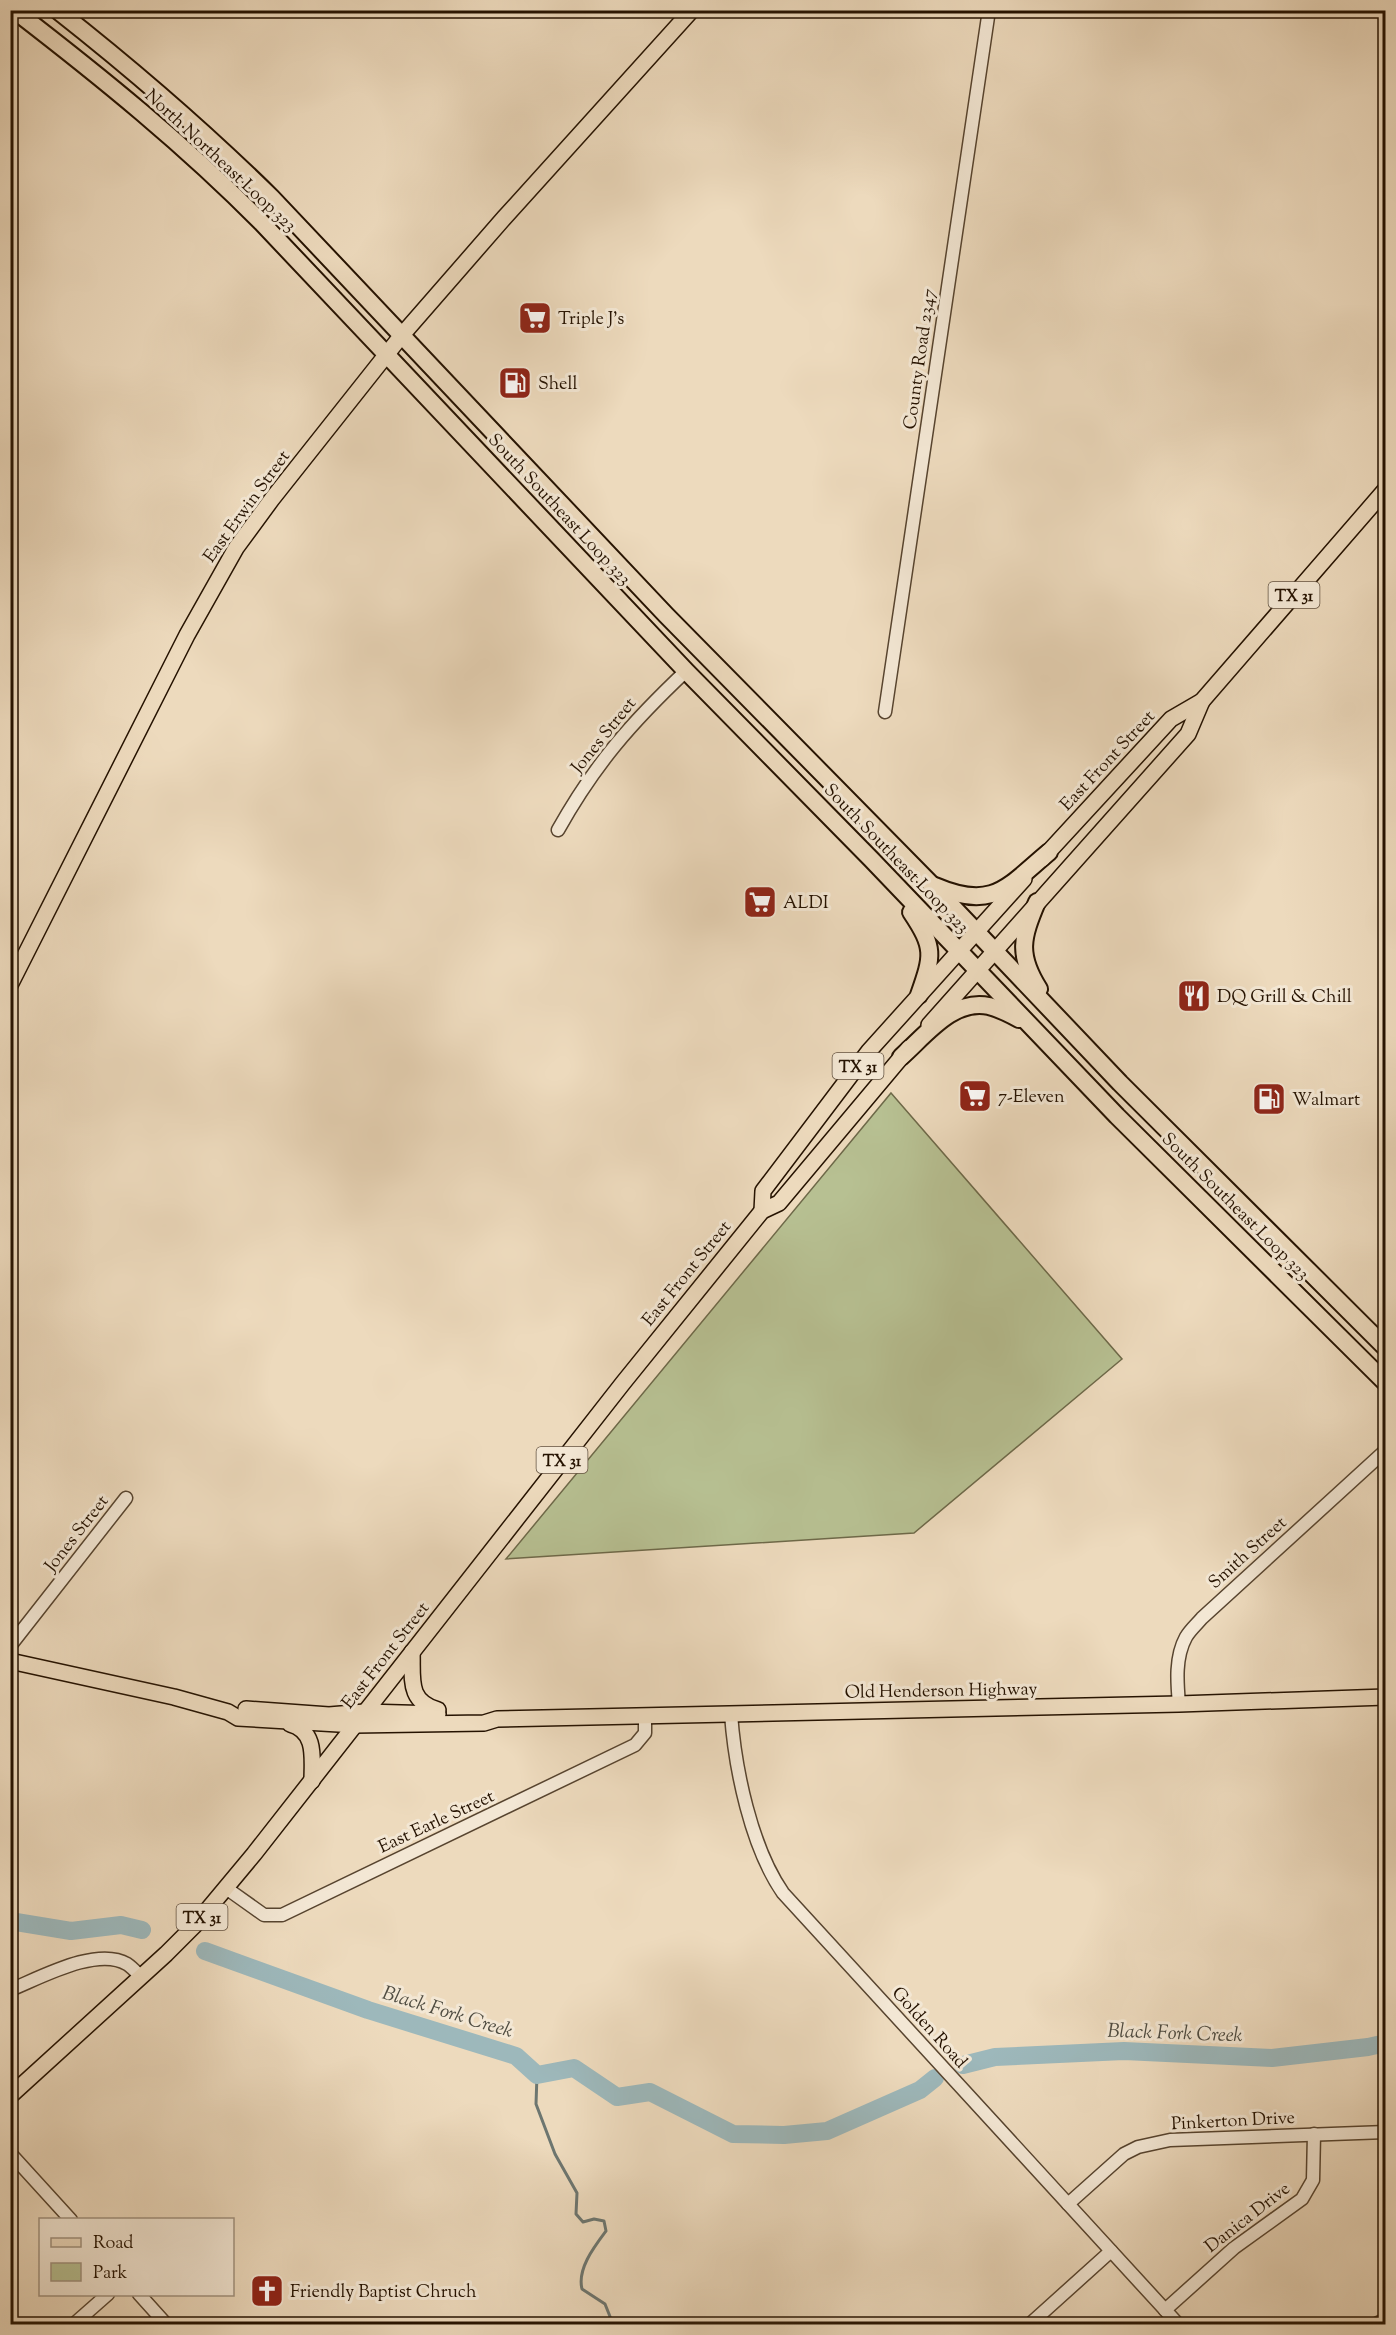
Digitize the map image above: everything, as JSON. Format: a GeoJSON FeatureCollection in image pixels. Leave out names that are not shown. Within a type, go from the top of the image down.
{"type":"FeatureCollection","features":[{"type":"Feature","properties":{"kind":"highway","name":"North Northeast Loop 323"},"geometry":{"type":"LineString","coordinates":[[14,10],[130,101],[211,172],[387,353]]}},
{"type":"Feature","properties":{"kind":"highway","name":"North Northeast Loop 323"},"geometry":{"type":"LineString","coordinates":[[57,10],[128,67],[225,152],[402,335]]}},
{"type":"Feature","properties":{"kind":"highway","name":"South Southeast Loop 323"},"geometry":{"type":"LineString","coordinates":[[402,335],[666,615],[930,883],[993,951],[1246,1210],[1386,1348]]}},
{"type":"Feature","properties":{"kind":"highway","name":"South Southeast Loop 323"},"geometry":{"type":"LineString","coordinates":[[387,353],[686,671],[1228,1227],[1386,1383]]}},
{"type":"Feature","properties":{"kind":"highway"},"geometry":{"type":"LineString","coordinates":[[930,883],[968,897],[986,897],[1009,885],[1049,852]]}},
{"type":"Feature","properties":{"kind":"highway"},"geometry":{"type":"LineString","coordinates":[[885,874],[924,932],[929,944],[929,967],[919,995]]}},
{"type":"Feature","properties":{"kind":"highway"},"geometry":{"type":"LineString","coordinates":[[1037,902],[1023,937],[1023,955],[1028,972],[1053,1013]]}},
{"type":"Feature","properties":{"kind":"highway"},"geometry":{"type":"LineString","coordinates":[[901,1058],[947,1016],[963,1007],[989,1006],[1028,1023]]}},
{"type":"Feature","properties":{"kind":"highway"},"geometry":{"type":"LineString","coordinates":[[1228,1227],[1246,1210]]}},
{"type":"Feature","properties":{"kind":"main road","name":"East Erwin Street"},"geometry":{"type":"LineString","coordinates":[[10,985],[187,635],[218,578],[260,514],[402,335],[496,226],[692,10]]}},
{"type":"Feature","properties":{"kind":"main road","name":"TX 31"},"geometry":{"type":"LineString","coordinates":[[1202,700],[1386,489]]}},
{"type":"Feature","properties":{"kind":"main road","name":"East Front Street"},"geometry":{"type":"LineString","coordinates":[[762,1211],[763,1191],[869,1051],[1171,718],[1202,700]]}},
{"type":"Feature","properties":{"kind":"main road","name":"East Front Street"},"geometry":{"type":"LineString","coordinates":[[10,2096],[194,1926],[312,1781],[623,1383],[762,1211],[779,1203],[977,969],[1188,734],[1202,700]]}},
{"type":"Feature","properties":{"kind":"main road"},"geometry":{"type":"LineString","coordinates":[[412,1652],[414,1690],[418,1700],[426,1707],[452,1715]]}},
{"type":"Feature","properties":{"kind":"main road","name":"Old Henderson Highway"},"geometry":{"type":"LineString","coordinates":[[10,1661],[174,1696],[228,1712],[238,1718],[355,1725],[484,1723],[497,1719],[1179,1704],[1386,1697]]}},
{"type":"Feature","properties":{"kind":"main road","name":"Old Henderson Highway"},"geometry":{"type":"LineString","coordinates":[[228,1712],[239,1708],[329,1715],[365,1712],[484,1715],[497,1719]]}},
{"type":"Feature","properties":{"kind":"main road"},"geometry":{"type":"LineString","coordinates":[[284,1722],[300,1728],[310,1740],[312,1781]]}},
{"type":"Feature","properties":{"kind":"street","name":"County Road 2347"},"geometry":{"type":"LineString","coordinates":[[885,712],[989,10]]}},
{"type":"Feature","properties":{"kind":"street","name":"Jones Street"},"geometry":{"type":"LineString","coordinates":[[558,830],[582,789],[609,751],[638,718],[686,671]]}},
{"type":"Feature","properties":{"kind":"street","name":"Smith Street"},"geometry":{"type":"LineString","coordinates":[[1179,1704],[1177,1679],[1179,1658],[1186,1636],[1202,1618],[1386,1450]]}},
{"type":"Feature","properties":{"kind":"street","name":"Jones Street"},"geometry":{"type":"LineString","coordinates":[[10,1647],[126,1498]]}},
{"type":"Feature","properties":{"kind":"street","name":"Golden Road"},"geometry":{"type":"LineString","coordinates":[[731,1713],[735,1759],[740,1780],[763,1854],[777,1884],[808,1922],[1178,2325]]}},
{"type":"Feature","properties":{"kind":"street","name":"East Earle Street"},"geometry":{"type":"LineString","coordinates":[[226,1888],[264,1915],[282,1915],[635,1745],[645,1733],[645,1716]]}},
{"type":"Feature","properties":{"kind":"street"},"geometry":{"type":"LineString","coordinates":[[10,1990],[88,1960],[104,1959],[125,1963],[141,1977]]}},
{"type":"Feature","properties":{"kind":"street","name":"Pinkerton Drive"},"geometry":{"type":"LineString","coordinates":[[1068,2204],[1113,2163],[1138,2147],[1170,2140],[1386,2132]]}},
{"type":"Feature","properties":{"kind":"street","name":"Danica Drive"},"geometry":{"type":"LineString","coordinates":[[1165,2310],[1234,2248],[1302,2199],[1312,2180],[1314,2134]]}},
{"type":"Feature","properties":{"kind":"street"},"geometry":{"type":"LineString","coordinates":[[10,2153],[69,2218]]}},
{"type":"Feature","properties":{"kind":"street"},"geometry":{"type":"LineString","coordinates":[[1030,2325],[1111,2250]]}},
{"type":"Feature","properties":{"kind":"street"},"geometry":{"type":"LineString","coordinates":[[74,2325],[107,2296]]}},
{"type":"Feature","properties":{"kind":"street"},"geometry":{"type":"LineString","coordinates":[[140,2296],[166,2325]]}},
{"type":"Feature","properties":{"kind":"street"},"geometry":{"type":"LineString","coordinates":[[1376,2325],[1386,2319]]}},
{"type":"Feature","properties":{"kind":"green space"},"geometry":{"type":"Polygon","coordinates":[[[891,1093],[1122,1359],[914,1533],[506,1559],[891,1093]]]}},
{"type":"Feature","properties":{"kind":"waterway","name":"Black Fork Creek"},"geometry":{"type":"LineString","coordinates":[[10,1921],[71,1931],[121,1925],[142,1930]]}},
{"type":"Feature","properties":{"kind":"waterway","name":"Black Fork Creek"},"geometry":{"type":"LineString","coordinates":[[205,1951],[368,2010],[516,2056],[537,2075],[574,2068],[617,2097],[650,2092],[733,2134],[784,2135],[827,2131],[920,2090],[935,2078]]}},
{"type":"Feature","properties":{"kind":"waterway","name":"Black Fork Creek"},"geometry":{"type":"LineString","coordinates":[[963,2065],[995,2057],[1124,2051],[1272,2058],[1386,2043]]}},
{"type":"Feature","properties":{"kind":"waterway"},"geometry":{"type":"LineString","coordinates":[[537,2075],[536,2104],[555,2154],[577,2193],[576,2214],[583,2222],[594,2219],[604,2221],[606,2231],[588,2258],[581,2281],[582,2289],[605,2304],[613,2324]]}},
{"type":"Feature","properties":{"kind":"place","name":"Triple J's"},"geometry":{"type":"Point","coordinates":[535,318]}},
{"type":"Feature","properties":{"kind":"place","name":"Shell"},"geometry":{"type":"Point","coordinates":[515,383]}},
{"type":"Feature","properties":{"kind":"place","name":"ALDI"},"geometry":{"type":"Point","coordinates":[760,902]}},
{"type":"Feature","properties":{"kind":"place","name":"DQ Grill & Chill"},"geometry":{"type":"Point","coordinates":[1194,996]}},
{"type":"Feature","properties":{"kind":"place","name":"7-Eleven"},"geometry":{"type":"Point","coordinates":[975,1096]}},
{"type":"Feature","properties":{"kind":"place","name":"Walmart"},"geometry":{"type":"Point","coordinates":[1269,1099]}},
{"type":"Feature","properties":{"kind":"place","name":"Friendly Baptist Chruch"},"geometry":{"type":"Point","coordinates":[267,2291]}}]}
